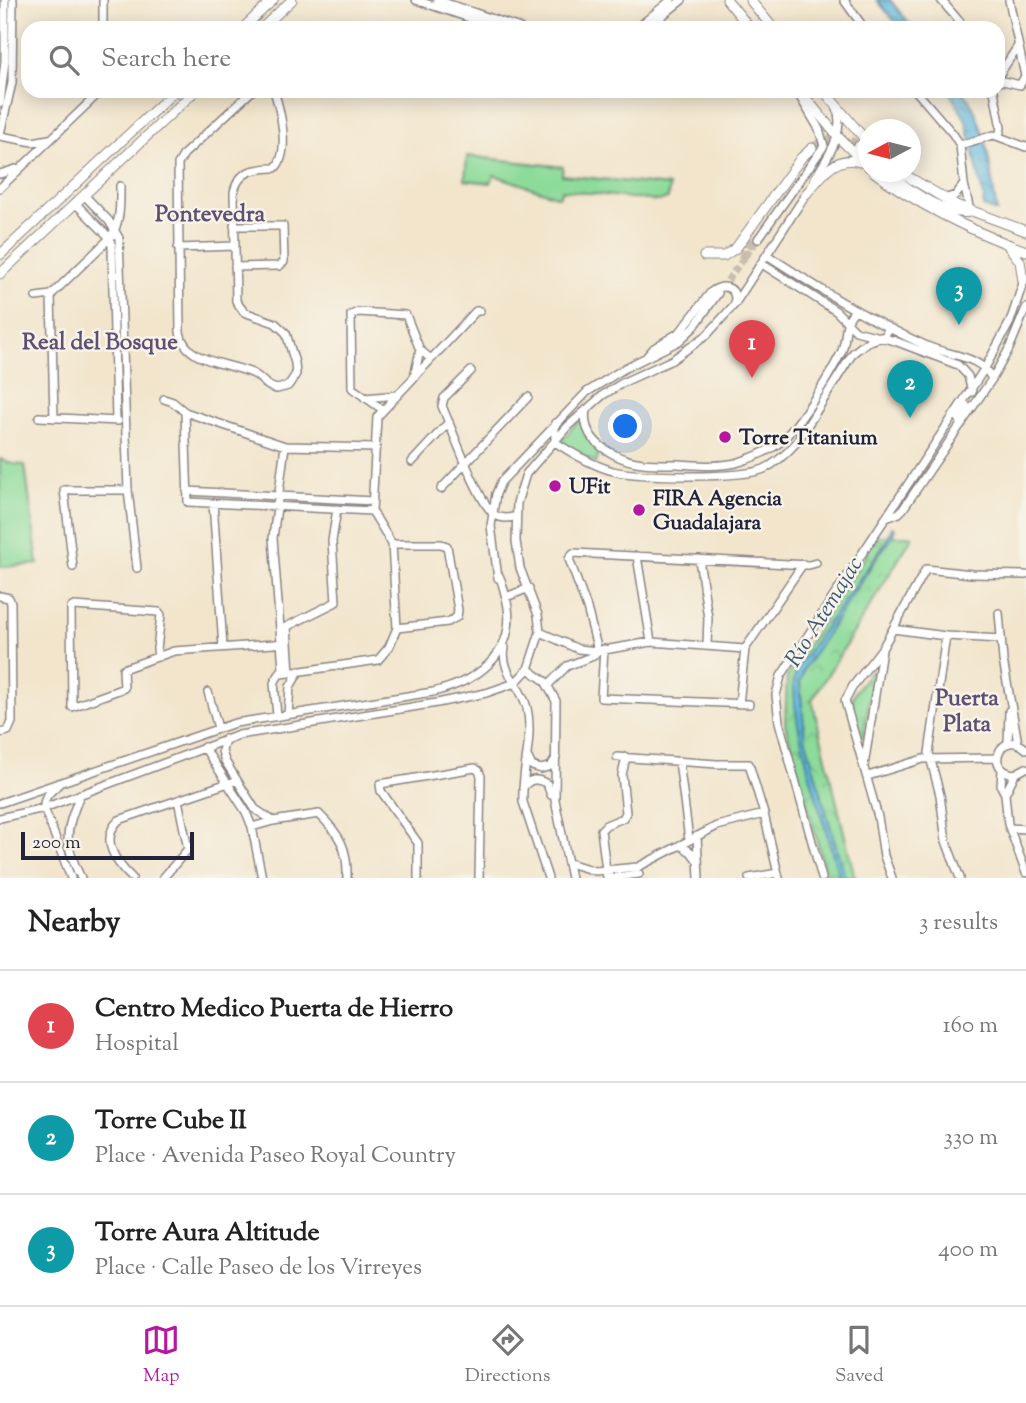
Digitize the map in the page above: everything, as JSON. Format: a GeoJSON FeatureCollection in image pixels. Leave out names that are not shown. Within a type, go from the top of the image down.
{"type":"FeatureCollection","features":[{"type":"Feature","properties":{"kind":"main road"},"geometry":{"type":"LineString","coordinates":[[250,21],[273,0]]}},
{"type":"Feature","properties":{"kind":"main road"},"geometry":{"type":"LineString","coordinates":[[270,21],[292,0]]}},
{"type":"Feature","properties":{"kind":"main road"},"geometry":{"type":"LineString","coordinates":[[727,0],[744,21]]}},
{"type":"Feature","properties":{"kind":"main road"},"geometry":{"type":"LineString","coordinates":[[750,0],[768,21]]}},
{"type":"Feature","properties":{"kind":"main road"},"geometry":{"type":"LineString","coordinates":[[0,255],[168,98]]}},
{"type":"Feature","properties":{"kind":"main road"},"geometry":{"type":"LineString","coordinates":[[0,274],[187,98]]}},
{"type":"Feature","properties":{"kind":"main road"},"geometry":{"type":"LineString","coordinates":[[804,98],[838,137],[858,154]]}},
{"type":"Feature","properties":{"kind":"main road"},"geometry":{"type":"LineString","coordinates":[[830,98],[858,137]]}},
{"type":"Feature","properties":{"kind":"main road"},"geometry":{"type":"LineString","coordinates":[[704,256],[724,256],[736,248],[812,148],[755,238]]}},
{"type":"Feature","properties":{"kind":"main road"},"geometry":{"type":"LineString","coordinates":[[806,194],[835,163],[848,159],[858,161]]}},
{"type":"Feature","properties":{"kind":"main road"},"geometry":{"type":"LineString","coordinates":[[888,182],[945,217],[1026,251]]}},
{"type":"Feature","properties":{"kind":"main road"},"geometry":{"type":"LineString","coordinates":[[902,182],[936,204],[960,213],[971,211]]}},
{"type":"Feature","properties":{"kind":"main road"},"geometry":{"type":"LineString","coordinates":[[916,182],[971,211],[1026,230]]}},
{"type":"Feature","properties":{"kind":"main road"},"geometry":{"type":"LineString","coordinates":[[945,217],[962,219],[968,217],[971,211]]}},
{"type":"Feature","properties":{"kind":"main road"},"geometry":{"type":"LineString","coordinates":[[1005,243],[1018,257],[1025,275]]}},
{"type":"Feature","properties":{"kind":"street"},"geometry":{"type":"LineString","coordinates":[[0,103],[5,61],[5,0]]}},
{"type":"Feature","properties":{"kind":"street"},"geometry":{"type":"LineString","coordinates":[[13,0],[12,83],[0,135],[33,142],[52,138]]}},
{"type":"Feature","properties":{"kind":"street"},"geometry":{"type":"LineString","coordinates":[[103,0],[103,21]]}},
{"type":"Feature","properties":{"kind":"street"},"geometry":{"type":"LineString","coordinates":[[416,0],[478,21]]}},
{"type":"Feature","properties":{"kind":"street"},"geometry":{"type":"LineString","coordinates":[[437,0],[499,21]]}},
{"type":"Feature","properties":{"kind":"street"},"geometry":{"type":"LineString","coordinates":[[646,21],[671,0]]}},
{"type":"Feature","properties":{"kind":"street"},"geometry":{"type":"LineString","coordinates":[[656,21],[682,0]]}},
{"type":"Feature","properties":{"kind":"street"},"geometry":{"type":"LineString","coordinates":[[844,0],[859,21]]}},
{"type":"Feature","properties":{"kind":"street"},"geometry":{"type":"LineString","coordinates":[[941,0],[959,21]]}},
{"type":"Feature","properties":{"kind":"street"},"geometry":{"type":"LineString","coordinates":[[1005,81],[1020,85],[1026,76],[1009,0]]}},
{"type":"Feature","properties":{"kind":"street"},"geometry":{"type":"LineString","coordinates":[[1005,64],[1018,46]]}},
{"type":"Feature","properties":{"kind":"street"},"geometry":{"type":"LineString","coordinates":[[1010,58],[1024,63]]}},
{"type":"Feature","properties":{"kind":"street"},"geometry":{"type":"LineString","coordinates":[[0,188],[94,98]]}},
{"type":"Feature","properties":{"kind":"street"},"geometry":{"type":"LineString","coordinates":[[244,98],[184,154],[178,164],[180,332],[186,347],[195,354],[255,375],[269,387],[284,388],[296,374],[286,333],[275,323],[239,307],[236,297],[234,246],[234,192],[237,182],[251,169],[275,168],[282,160],[282,116],[276,98]]}},
{"type":"Feature","properties":{"kind":"street"},"geometry":{"type":"LineString","coordinates":[[755,238],[824,146],[819,130],[802,98]]}},
{"type":"Feature","properties":{"kind":"street"},"geometry":{"type":"LineString","coordinates":[[922,98],[960,145],[964,184],[971,211]]}},
{"type":"Feature","properties":{"kind":"street"},"geometry":{"type":"LineString","coordinates":[[995,98],[1001,128],[999,136]]}},
{"type":"Feature","properties":{"kind":"street"},"geometry":{"type":"LineString","coordinates":[[0,818],[44,808],[225,738],[486,693],[515,683],[528,669],[540,632],[538,615],[520,568],[516,516],[518,493],[526,474],[586,409],[624,383],[689,350],[707,335],[734,305],[806,194],[838,137],[841,121],[836,106]]}},
{"type":"Feature","properties":{"kind":"street"},"geometry":{"type":"LineString","coordinates":[[960,145],[999,136],[1026,147]]}},
{"type":"Feature","properties":{"kind":"street"},"geometry":{"type":"LineString","coordinates":[[20,140],[28,147],[28,160]]}},
{"type":"Feature","properties":{"kind":"street"},"geometry":{"type":"LineString","coordinates":[[0,174],[19,169]]}},
{"type":"Feature","properties":{"kind":"street"},"geometry":{"type":"LineString","coordinates":[[944,199],[956,195],[964,184]]}},
{"type":"Feature","properties":{"kind":"street"},"geometry":{"type":"LineString","coordinates":[[36,298],[48,295],[110,238],[119,218],[120,187]]}},
{"type":"Feature","properties":{"kind":"street"},"geometry":{"type":"LineString","coordinates":[[83,195],[116,229],[120,246],[128,490],[136,568]]}},
{"type":"Feature","properties":{"kind":"street"},"geometry":{"type":"LineString","coordinates":[[75,203],[110,238],[112,246],[116,421]]}},
{"type":"Feature","properties":{"kind":"street"},"geometry":{"type":"LineString","coordinates":[[90,218],[99,210]]}},
{"type":"Feature","properties":{"kind":"street"},"geometry":{"type":"LineString","coordinates":[[234,226],[283,226],[284,262],[279,266],[235,267]]}},
{"type":"Feature","properties":{"kind":"street"},"geometry":{"type":"LineString","coordinates":[[178,248],[234,246]]}},
{"type":"Feature","properties":{"kind":"street"},"geometry":{"type":"LineString","coordinates":[[767,255],[888,329],[932,348],[979,363],[983,372]]}},
{"type":"Feature","properties":{"kind":"street"},"geometry":{"type":"LineString","coordinates":[[762,264],[836,311],[862,334],[983,372],[992,379]]}},
{"type":"Feature","properties":{"kind":"street"},"geometry":{"type":"LineString","coordinates":[[1009,349],[1005,342],[1025,275]]}},
{"type":"Feature","properties":{"kind":"street"},"geometry":{"type":"LineString","coordinates":[[644,359],[654,348],[680,332],[717,288],[725,286],[733,291],[734,305]]}},
{"type":"Feature","properties":{"kind":"street"},"geometry":{"type":"LineString","coordinates":[[548,878],[526,814],[522,789],[529,733],[528,710],[522,691],[504,662],[510,615],[498,574],[492,540],[492,514],[496,494],[505,477],[568,410],[597,385],[684,337],[719,293]]}},
{"type":"Feature","properties":{"kind":"street"},"geometry":{"type":"LineString","coordinates":[[48,295],[54,418]]}},
{"type":"Feature","properties":{"kind":"street"},"geometry":{"type":"LineString","coordinates":[[885,518],[899,513],[962,424],[1009,349],[1026,308]]}},
{"type":"Feature","properties":{"kind":"street"},"geometry":{"type":"LineString","coordinates":[[281,674],[380,659],[388,648],[397,628],[392,544],[372,511],[377,416],[476,311],[480,311]]}},
{"type":"Feature","properties":{"kind":"street"},"geometry":{"type":"LineString","coordinates":[[586,409],[584,418],[587,431],[597,444],[622,458],[642,463],[736,463],[775,446],[787,434],[840,356],[846,341],[849,316],[855,311]]}},
{"type":"Feature","properties":{"kind":"street"},"geometry":{"type":"LineString","coordinates":[[383,410],[352,388],[351,315],[358,312],[406,315],[420,350],[431,359]]}},
{"type":"Feature","properties":{"kind":"street"},"geometry":{"type":"LineString","coordinates":[[822,878],[779,722],[776,695],[781,676],[983,372],[1014,312]]}},
{"type":"Feature","properties":{"kind":"street"},"geometry":{"type":"LineString","coordinates":[[555,442],[600,466],[632,473],[738,475],[770,466],[797,442],[853,353],[867,342],[887,334],[888,329]]}},
{"type":"Feature","properties":{"kind":"street"},"geometry":{"type":"LineString","coordinates":[[414,377],[420,350]]}},
{"type":"Feature","properties":{"kind":"street"},"geometry":{"type":"LineString","coordinates":[[958,365],[968,376],[972,389],[971,398],[958,417],[962,424]]}},
{"type":"Feature","properties":{"kind":"street"},"geometry":{"type":"LineString","coordinates":[[471,371],[442,402],[478,489],[492,514],[507,519],[516,516]]}},
{"type":"Feature","properties":{"kind":"street"},"geometry":{"type":"LineString","coordinates":[[364,398],[398,395]]}},
{"type":"Feature","properties":{"kind":"street"},"geometry":{"type":"LineString","coordinates":[[441,489],[528,397]]}},
{"type":"Feature","properties":{"kind":"street"},"geometry":{"type":"LineString","coordinates":[[164,400],[173,402],[185,412],[285,446],[376,448]]}},
{"type":"Feature","properties":{"kind":"street"},"geometry":{"type":"LineString","coordinates":[[568,410],[576,419]]}},
{"type":"Feature","properties":{"kind":"street"},"geometry":{"type":"LineString","coordinates":[[185,412],[188,502],[372,511]]}},
{"type":"Feature","properties":{"kind":"street"},"geometry":{"type":"LineString","coordinates":[[39,417],[126,422]]}},
{"type":"Feature","properties":{"kind":"street"},"geometry":{"type":"LineString","coordinates":[[412,462],[449,422]]}},
{"type":"Feature","properties":{"kind":"street"},"geometry":{"type":"LineString","coordinates":[[555,423],[555,442]]}},
{"type":"Feature","properties":{"kind":"street"},"geometry":{"type":"LineString","coordinates":[[787,434],[797,442]]}},
{"type":"Feature","properties":{"kind":"street"},"geometry":{"type":"LineString","coordinates":[[277,716],[274,683],[283,668],[284,643],[273,538],[285,446]]}},
{"type":"Feature","properties":{"kind":"street"},"geometry":{"type":"LineString","coordinates":[[600,466],[608,452]]}},
{"type":"Feature","properties":{"kind":"street"},"geometry":{"type":"LineString","coordinates":[[921,483],[918,476],[926,464],[927,455]]}},
{"type":"Feature","properties":{"kind":"street"},"geometry":{"type":"LineString","coordinates":[[736,463],[738,475]]}},
{"type":"Feature","properties":{"kind":"street"},"geometry":{"type":"LineString","coordinates":[[478,489],[496,494]]}},
{"type":"Feature","properties":{"kind":"street"},"geometry":{"type":"LineString","coordinates":[[73,567],[64,490],[128,490]]}},
{"type":"Feature","properties":{"kind":"street"},"geometry":{"type":"LineString","coordinates":[[187,491],[373,501]]}},
{"type":"Feature","properties":{"kind":"street"},"geometry":{"type":"LineString","coordinates":[[213,503],[223,648]]}},
{"type":"Feature","properties":{"kind":"street"},"geometry":{"type":"LineString","coordinates":[[283,628],[336,602],[332,541],[337,509]]}},
{"type":"Feature","properties":{"kind":"street"},"geometry":{"type":"LineString","coordinates":[[392,544],[447,546],[458,610],[457,617],[448,622],[397,628]]}},
{"type":"Feature","properties":{"kind":"street"},"geometry":{"type":"LineString","coordinates":[[749,704],[601,698],[602,667],[587,608],[569,557],[573,553],[816,563]]}},
{"type":"Feature","properties":{"kind":"street"},"geometry":{"type":"LineString","coordinates":[[638,556],[651,642]]}},
{"type":"Feature","properties":{"kind":"street"},"geometry":{"type":"LineString","coordinates":[[699,559],[708,618],[707,645]]}},
{"type":"Feature","properties":{"kind":"street"},"geometry":{"type":"LineString","coordinates":[[739,704],[745,649],[803,564]]}},
{"type":"Feature","properties":{"kind":"street"},"geometry":{"type":"LineString","coordinates":[[892,878],[884,856],[868,776],[845,701],[883,647],[926,569],[972,574],[1026,575]]}},
{"type":"Feature","properties":{"kind":"street"},"geometry":{"type":"LineString","coordinates":[[505,594],[528,587]]}},
{"type":"Feature","properties":{"kind":"street"},"geometry":{"type":"LineString","coordinates":[[0,596],[9,598],[12,722],[4,732]]}},
{"type":"Feature","properties":{"kind":"street"},"geometry":{"type":"LineString","coordinates":[[158,657],[159,612],[74,606],[71,608],[72,707],[124,688],[123,669],[158,657],[174,651],[284,643]]}},
{"type":"Feature","properties":{"kind":"street"},"geometry":{"type":"LineString","coordinates":[[999,613],[1009,700],[1018,743]]}},
{"type":"Feature","properties":{"kind":"street"},"geometry":{"type":"LineString","coordinates":[[894,629],[946,636],[1001,639]]}},
{"type":"Feature","properties":{"kind":"street"},"geometry":{"type":"LineString","coordinates":[[540,632],[578,649],[598,652]]}},
{"type":"Feature","properties":{"kind":"street"},"geometry":{"type":"LineString","coordinates":[[946,636],[930,759],[940,794],[946,841],[960,878]]}},
{"type":"Feature","properties":{"kind":"street"},"geometry":{"type":"LineString","coordinates":[[0,803],[218,728],[448,688],[468,679],[491,663],[506,640]]}},
{"type":"Feature","properties":{"kind":"street"},"geometry":{"type":"LineString","coordinates":[[548,685],[567,666],[598,652],[651,642],[745,649]]}},
{"type":"Feature","properties":{"kind":"street"},"geometry":{"type":"LineString","coordinates":[[284,643],[290,673]]}},
{"type":"Feature","properties":{"kind":"street"},"geometry":{"type":"LineString","coordinates":[[864,766],[883,647]]}},
{"type":"Feature","properties":{"kind":"street"},"geometry":{"type":"LineString","coordinates":[[598,652],[602,667]]}},
{"type":"Feature","properties":{"kind":"street"},"geometry":{"type":"LineString","coordinates":[[528,669],[548,685],[558,709],[556,811]]}},
{"type":"Feature","properties":{"kind":"street"},"geometry":{"type":"LineString","coordinates":[[288,715],[290,687],[299,671]]}},
{"type":"Feature","properties":{"kind":"street"},"geometry":{"type":"LineString","coordinates":[[208,692],[218,728]]}},
{"type":"Feature","properties":{"kind":"street"},"geometry":{"type":"LineString","coordinates":[[1008,743],[1009,700]]}},
{"type":"Feature","properties":{"kind":"street"},"geometry":{"type":"LineString","coordinates":[[329,708],[330,720]]}},
{"type":"Feature","properties":{"kind":"street"},"geometry":{"type":"LineString","coordinates":[[225,738],[222,751],[252,827],[262,878]]}},
{"type":"Feature","properties":{"kind":"street"},"geometry":{"type":"LineString","coordinates":[[1026,749],[1018,743],[1008,743],[1001,749],[998,758],[1010,828],[1026,873]]}},
{"type":"Feature","properties":{"kind":"street"},"geometry":{"type":"LineString","coordinates":[[204,747],[255,809],[272,821]]}},
{"type":"Feature","properties":{"kind":"street"},"geometry":{"type":"LineString","coordinates":[[158,749],[155,756],[161,764]]}},
{"type":"Feature","properties":{"kind":"street"},"geometry":{"type":"LineString","coordinates":[[527,752],[529,762],[536,768],[546,768],[556,757]]}},
{"type":"Feature","properties":{"kind":"street"},"geometry":{"type":"LineString","coordinates":[[135,757],[143,760],[141,770]]}},
{"type":"Feature","properties":{"kind":"street"},"geometry":{"type":"LineString","coordinates":[[607,876],[601,830],[623,818],[626,813],[622,757],[749,764],[779,875],[749,878]]}},
{"type":"Feature","properties":{"kind":"street"},"geometry":{"type":"LineString","coordinates":[[868,776],[930,759],[998,758]]}},
{"type":"Feature","properties":{"kind":"street"},"geometry":{"type":"LineString","coordinates":[[680,761],[699,878]]}},
{"type":"Feature","properties":{"kind":"street"},"geometry":{"type":"LineString","coordinates":[[418,878],[418,843],[381,791],[380,784],[475,768],[481,776],[479,878]]}},
{"type":"Feature","properties":{"kind":"street"},"geometry":{"type":"LineString","coordinates":[[1005,794],[1015,774],[1026,768]]}},
{"type":"Feature","properties":{"kind":"street"},"geometry":{"type":"LineString","coordinates":[[1002,770],[1015,774]]}},
{"type":"Feature","properties":{"kind":"street"},"geometry":{"type":"LineString","coordinates":[[522,789],[533,780],[543,781],[550,788],[571,878]]}},
{"type":"Feature","properties":{"kind":"street"},"geometry":{"type":"LineString","coordinates":[[132,878],[119,866],[110,845],[114,825],[119,820],[233,782]]}},
{"type":"Feature","properties":{"kind":"street"},"geometry":{"type":"LineString","coordinates":[[58,784],[43,802],[71,878]]}},
{"type":"Feature","properties":{"kind":"street"},"geometry":{"type":"LineString","coordinates":[[80,794],[71,818],[67,845],[81,878]]}},
{"type":"Feature","properties":{"kind":"street"},"geometry":{"type":"LineString","coordinates":[[163,878],[188,849],[178,800]]}},
{"type":"Feature","properties":{"kind":"street"},"geometry":{"type":"LineString","coordinates":[[252,827],[319,814],[344,847],[348,857],[347,878]]}},
{"type":"Feature","properties":{"kind":"street"},"geometry":{"type":"LineString","coordinates":[[569,863],[607,876],[639,873],[680,845],[726,822],[764,814]]}},
{"type":"Feature","properties":{"kind":"street"},"geometry":{"type":"LineString","coordinates":[[1010,828],[1026,829]]}},
{"type":"Feature","properties":{"kind":"street"},"geometry":{"type":"LineString","coordinates":[[680,845],[697,860]]}},
{"type":"Feature","properties":{"kind":"green space"},"geometry":{"type":"Polygon","coordinates":[[[467,156],[563,167],[562,175],[669,186],[668,199],[657,201],[562,190],[559,197],[494,175],[491,183],[465,180],[467,156]]]}},
{"type":"Feature","properties":{"kind":"green space"},"geometry":{"type":"Polygon","coordinates":[[[580,419],[586,437],[602,454],[598,455],[596,463],[559,443],[580,419]]]}},
{"type":"Feature","properties":{"kind":"green space"},"geometry":{"type":"Polygon","coordinates":[[[0,459],[25,465],[38,564],[0,567],[0,459]]]}},
{"type":"Feature","properties":{"kind":"green space"},"geometry":{"type":"Polygon","coordinates":[[[878,536],[913,536],[812,700],[855,878],[827,878],[785,724],[787,676],[878,536]]]}},
{"type":"Feature","properties":{"kind":"green space"},"geometry":{"type":"Polygon","coordinates":[[[871,671],[874,673],[863,737],[859,737],[852,716],[852,701],[871,671]]]}},
{"type":"Feature","properties":{"kind":"water"},"geometry":{"type":"Polygon","coordinates":[[[877,0],[890,0],[907,21],[894,21],[877,0]]]}},
{"type":"Feature","properties":{"kind":"water"},"geometry":{"type":"Polygon","coordinates":[[[953,98],[967,98],[978,118],[987,149],[997,212],[983,207],[984,199],[966,120],[953,98]]]}},
{"type":"Feature","properties":{"kind":"water"},"geometry":{"type":"Polygon","coordinates":[[[892,527],[895,529],[891,539],[804,669],[800,682],[805,737],[845,878],[839,878],[802,742],[796,713],[796,671],[887,540],[892,527]]]}},
{"type":"Feature","properties":{"kind":"tunnel"},"geometry":{"type":"LineString","coordinates":[[812,148],[835,139],[847,140],[858,145]]}},
{"type":"Feature","properties":{"kind":"tunnel"},"geometry":{"type":"LineString","coordinates":[[742,259],[753,237]]}},
{"type":"Feature","properties":{"kind":"tunnel"},"geometry":{"type":"LineString","coordinates":[[721,289],[758,239]]}},
{"type":"Feature","properties":{"kind":"place","name":"Torre Aura Altitude"},"geometry":{"type":"Point","coordinates":[959,325]}},
{"type":"Feature","properties":{"kind":"place","name":"Centro Medico Puerta de Hierro"},"geometry":{"type":"Point","coordinates":[752,378]}},
{"type":"Feature","properties":{"kind":"place","name":"Torre Cube II"},"geometry":{"type":"Point","coordinates":[910,418]}},
{"type":"Feature","properties":{"kind":"place","name":"Torre Titanium"},"geometry":{"type":"Point","coordinates":[725,437]}},
{"type":"Feature","properties":{"kind":"place","name":"UFit"},"geometry":{"type":"Point","coordinates":[555,486]}},
{"type":"Feature","properties":{"kind":"place","name":"FIRA Agencia Guadalajara"},"geometry":{"type":"Point","coordinates":[639,510]}},
{"type":"Feature","properties":{"kind":"district","name":"Pontevedra"},"geometry":{"type":"Point","coordinates":[210,213]}},
{"type":"Feature","properties":{"kind":"district","name":"Real del Bosque"},"geometry":{"type":"Point","coordinates":[100,341]}},
{"type":"Feature","properties":{"kind":"district","name":"Puerta Plata"},"geometry":{"type":"Point","coordinates":[967,710]}},
{"type":"Feature","properties":{"kind":"water label","name":"Río Atemajac"},"geometry":{"type":"Point","coordinates":[823,611]}}]}
